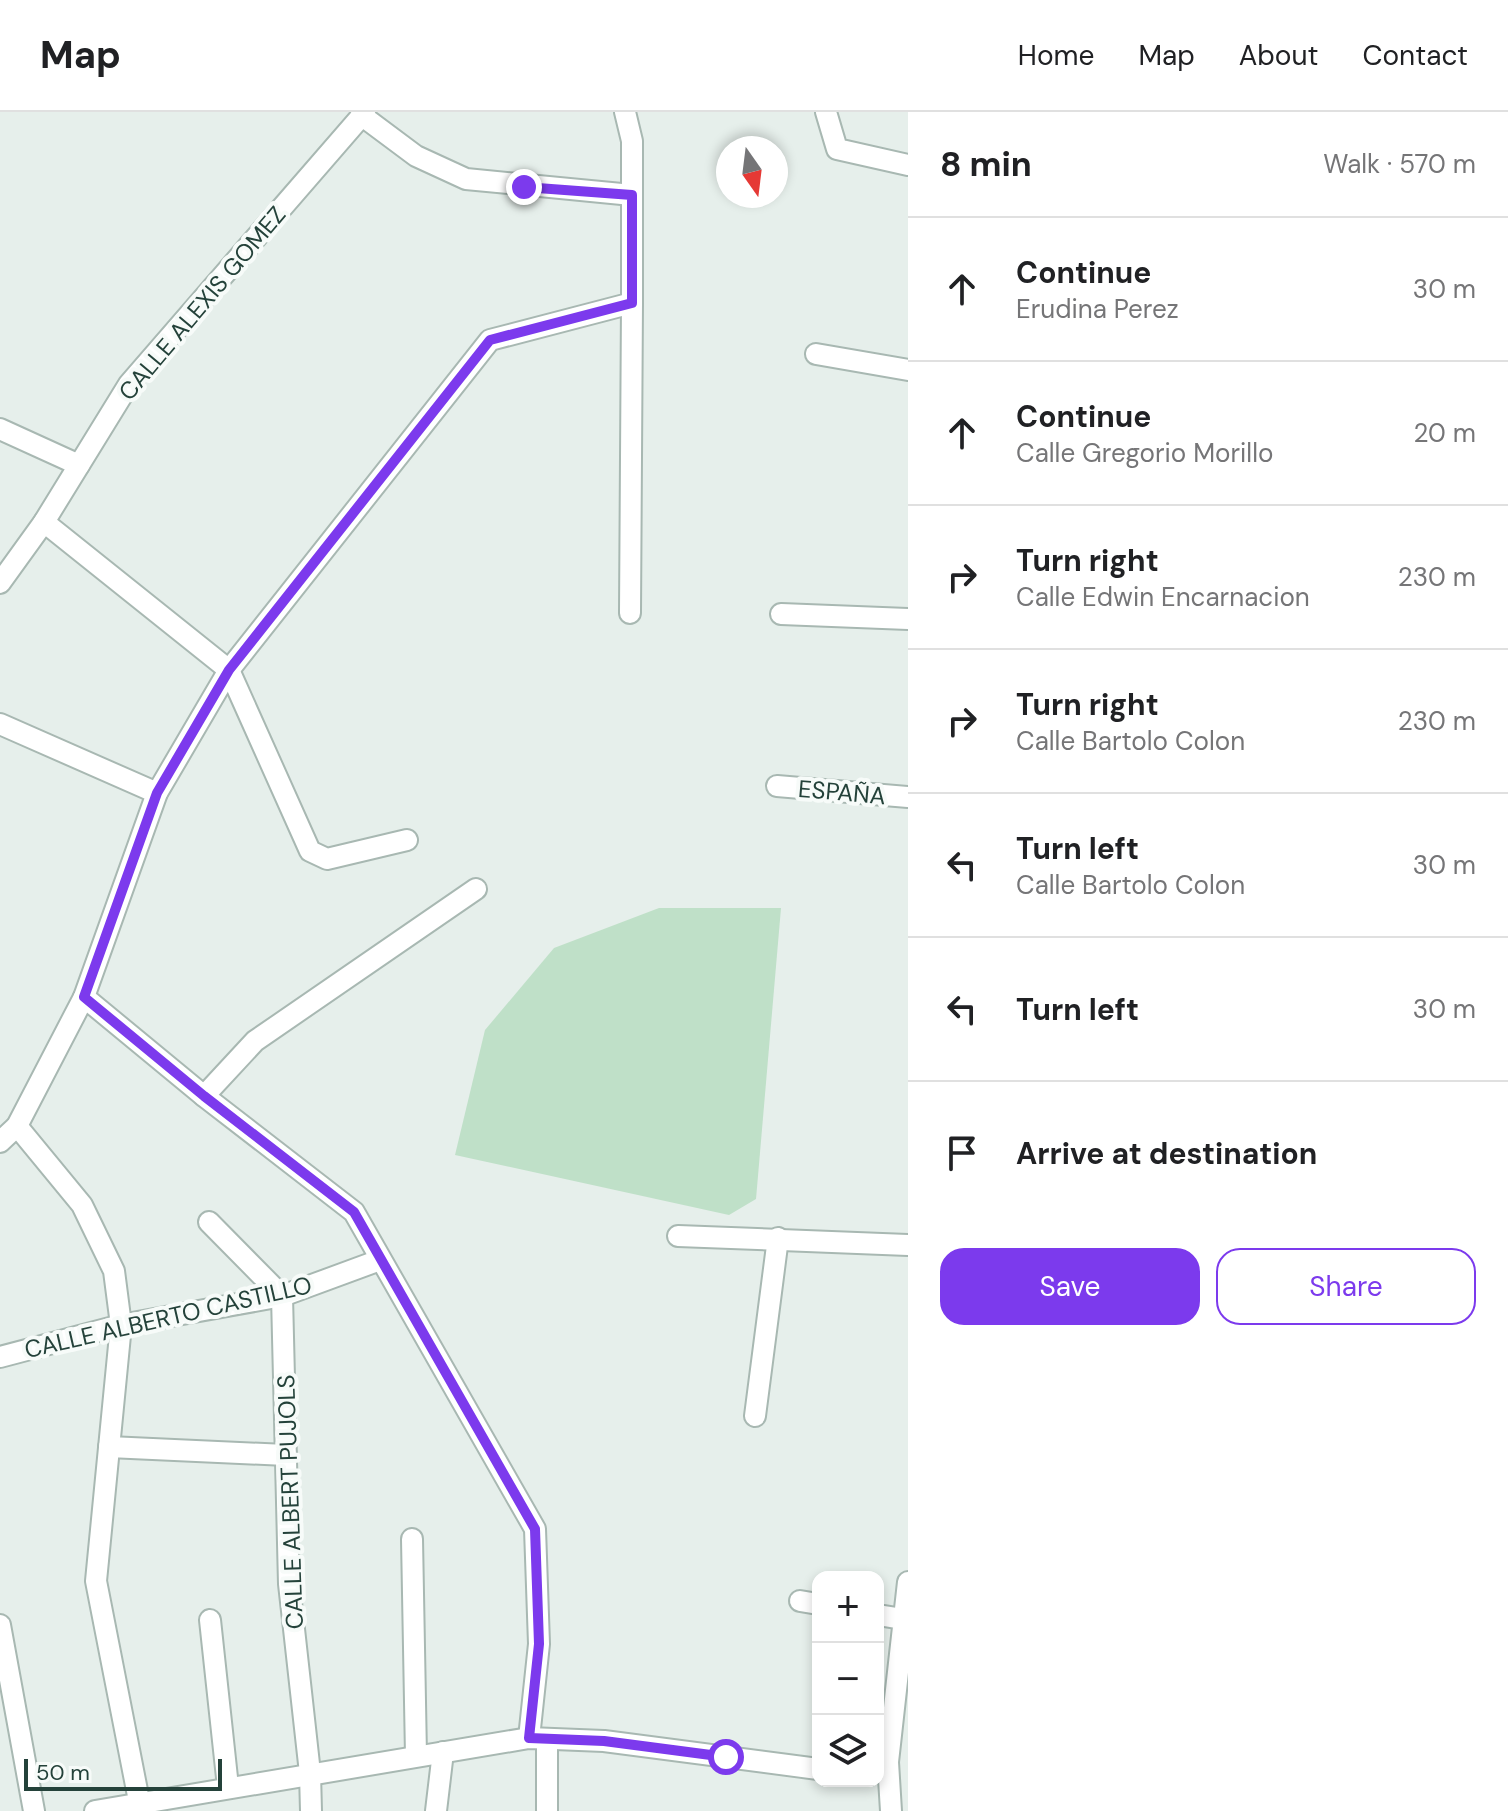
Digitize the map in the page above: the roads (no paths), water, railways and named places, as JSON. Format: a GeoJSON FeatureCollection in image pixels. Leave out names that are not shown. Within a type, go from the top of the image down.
{"type":"FeatureCollection","features":[{"type":"Feature","properties":{"kind":"street"},"geometry":{"type":"LineString","coordinates":[[625,112],[632,141],[630,613]]}},
{"type":"Feature","properties":{"kind":"street"},"geometry":{"type":"LineString","coordinates":[[826,112],[837,149],[908,165]]}},
{"type":"Feature","properties":{"kind":"street"},"geometry":{"type":"LineString","coordinates":[[363,114],[416,156],[466,179],[632,195]]}},
{"type":"Feature","properties":{"kind":"street","name":"CALLE ALEXIS GOMEZ"},"geometry":{"type":"LineString","coordinates":[[2,575],[44,522],[129,384],[363,114]]}},
{"type":"Feature","properties":{"kind":"street"},"geometry":{"type":"LineString","coordinates":[[0,1142],[17,1126],[84,997],[157,793],[229,670],[490,340],[632,303]]}},
{"type":"Feature","properties":{"kind":"street"},"geometry":{"type":"LineString","coordinates":[[816,354],[908,370]]}},
{"type":"Feature","properties":{"kind":"street"},"geometry":{"type":"LineString","coordinates":[[0,429],[79,465]]}},
{"type":"Feature","properties":{"kind":"street"},"geometry":{"type":"LineString","coordinates":[[44,522],[229,670],[310,851],[327,859],[407,840]]}},
{"type":"Feature","properties":{"kind":"street"},"geometry":{"type":"LineString","coordinates":[[781,614],[908,619]]}},
{"type":"Feature","properties":{"kind":"street"},"geometry":{"type":"LineString","coordinates":[[0,724],[157,793]]}},
{"type":"Feature","properties":{"kind":"street","name":"ESPAÑA"},"geometry":{"type":"LineString","coordinates":[[777,786],[908,797]]}},
{"type":"Feature","properties":{"kind":"street"},"geometry":{"type":"LineString","coordinates":[[204,1096],[255,1041],[476,889]]}},
{"type":"Feature","properties":{"kind":"street"},"geometry":{"type":"LineString","coordinates":[[84,997],[204,1096],[354,1212],[535,1529],[538,1738],[547,1811]]}},
{"type":"Feature","properties":{"kind":"street"},"geometry":{"type":"LineString","coordinates":[[17,1126],[82,1205],[114,1271],[121,1325],[96,1581],[140,1807]]}},
{"type":"Feature","properties":{"kind":"street"},"geometry":{"type":"LineString","coordinates":[[209,1222],[282,1296]]}},
{"type":"Feature","properties":{"kind":"street"},"geometry":{"type":"LineString","coordinates":[[678,1236],[908,1245]]}},
{"type":"Feature","properties":{"kind":"street"},"geometry":{"type":"LineString","coordinates":[[755,1416],[778,1238]]}},
{"type":"Feature","properties":{"kind":"street","name":"CALLE ALBERTO CASTILLO"},"geometry":{"type":"LineString","coordinates":[[0,1357],[121,1325],[282,1296],[380,1260]]}},
{"type":"Feature","properties":{"kind":"street","name":"CALLE ALBERT PUJOLS"},"geometry":{"type":"LineString","coordinates":[[282,1296],[289,1584],[310,1773],[311,1811]]}},
{"type":"Feature","properties":{"kind":"street"},"geometry":{"type":"LineString","coordinates":[[109,1447],[286,1455]]}},
{"type":"Feature","properties":{"kind":"street"},"geometry":{"type":"LineString","coordinates":[[412,1539],[416,1756]]}},
{"type":"Feature","properties":{"kind":"street"},"geometry":{"type":"LineString","coordinates":[[891,1811],[884,1777],[908,1582]]}},
{"type":"Feature","properties":{"kind":"street"},"geometry":{"type":"LineString","coordinates":[[884,1616],[905,1619]]}},
{"type":"Feature","properties":{"kind":"street"},"geometry":{"type":"LineString","coordinates":[[210,1620],[228,1787]]}},
{"type":"Feature","properties":{"kind":"street"},"geometry":{"type":"LineString","coordinates":[[0,1625],[34,1811]]}},
{"type":"Feature","properties":{"kind":"street"},"geometry":{"type":"LineString","coordinates":[[95,1811],[140,1807],[228,1787],[538,1738],[604,1741],[812,1768]]}},
{"type":"Feature","properties":{"kind":"street"},"geometry":{"type":"LineString","coordinates":[[436,1811],[443,1752]]}}]}
